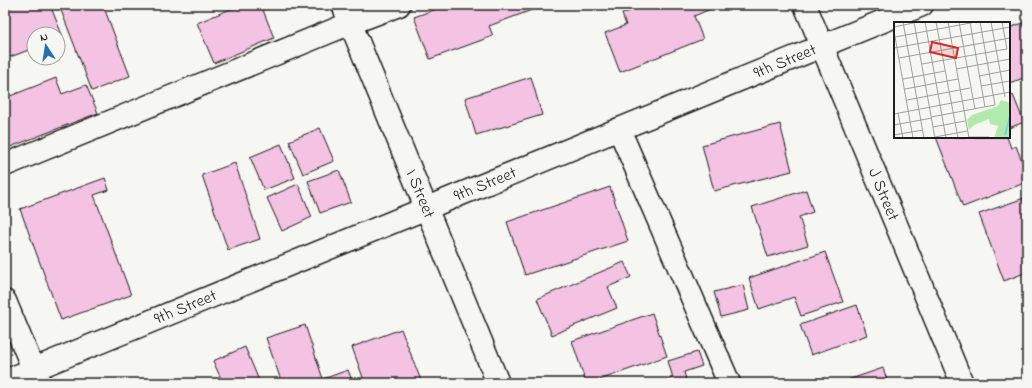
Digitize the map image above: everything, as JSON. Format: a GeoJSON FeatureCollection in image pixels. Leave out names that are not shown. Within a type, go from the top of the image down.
{"type":"FeatureCollection","features":[{"type":"Feature","properties":{"kind":"street"},"geometry":{"type":"LineString","coordinates":[[5,165],[347,14],[398,5]]}},
{"type":"Feature","properties":{"kind":"street","name":"J Street"},"geometry":{"type":"LineString","coordinates":[[805,5],[962,383]]}},
{"type":"Feature","properties":{"kind":"street","name":"9th Street"},"geometry":{"type":"LineString","coordinates":[[5,381],[36,376],[427,208],[922,5]]}},
{"type":"Feature","properties":{"kind":"street","name":"I Street"},"geometry":{"type":"LineString","coordinates":[[347,14],[498,383]]}},
{"type":"Feature","properties":{"kind":"street"},"geometry":{"type":"LineString","coordinates":[[619,129],[729,383]]}},
{"type":"Feature","properties":{"kind":"street"},"geometry":{"type":"LineString","coordinates":[[5,301],[36,376]]}},
{"type":"Feature","properties":{"kind":"building"},"geometry":{"type":"Polygon","coordinates":[[[5,5],[50,5],[59,26],[26,26],[26,51],[5,59],[5,5]]]}},
{"type":"Feature","properties":{"kind":"building"},"geometry":{"type":"Polygon","coordinates":[[[59,5],[103,5],[130,76],[92,91],[59,5]]]}},
{"type":"Feature","properties":{"kind":"building"},"geometry":{"type":"Polygon","coordinates":[[[240,5],[261,5],[274,38],[214,63],[197,23],[240,5]]]}},
{"type":"Feature","properties":{"kind":"building"},"geometry":{"type":"Polygon","coordinates":[[[448,5],[539,5],[540,7],[489,26],[493,36],[430,59],[414,17],[448,5]]]}},
{"type":"Feature","properties":{"kind":"building"},"geometry":{"type":"Polygon","coordinates":[[[646,5],[720,5],[694,16],[703,39],[620,72],[605,33],[626,25],[622,14],[646,5]]]}},
{"type":"Feature","properties":{"kind":"building"},"geometry":{"type":"Polygon","coordinates":[[[1023,23],[1027,33],[1027,77],[1010,83],[1010,28],[1023,23]]]}},
{"type":"Feature","properties":{"kind":"building"},"geometry":{"type":"Polygon","coordinates":[[[531,77],[542,115],[476,135],[465,98],[531,77]]]}},
{"type":"Feature","properties":{"kind":"building"},"geometry":{"type":"Polygon","coordinates":[[[56,78],[62,94],[86,85],[98,113],[5,149],[5,98],[56,78]]]}},
{"type":"Feature","properties":{"kind":"building"},"geometry":{"type":"Polygon","coordinates":[[[1013,95],[1024,122],[1010,128],[1010,96],[1013,95]]]}},
{"type":"Feature","properties":{"kind":"building"},"geometry":{"type":"Polygon","coordinates":[[[780,124],[792,171],[714,191],[702,145],[780,124]]]}},
{"type":"Feature","properties":{"kind":"building"},"geometry":{"type":"Polygon","coordinates":[[[320,128],[334,161],[303,174],[289,141],[320,128]]]}},
{"type":"Feature","properties":{"kind":"building"},"geometry":{"type":"Polygon","coordinates":[[[936,138],[1007,138],[1011,148],[1016,146],[1027,174],[1027,182],[963,207],[936,138]]]}},
{"type":"Feature","properties":{"kind":"building"},"geometry":{"type":"Polygon","coordinates":[[[281,144],[295,178],[264,190],[250,157],[281,144]]]}},
{"type":"Feature","properties":{"kind":"building"},"geometry":{"type":"Polygon","coordinates":[[[235,163],[260,239],[228,250],[202,175],[235,163]]]}},
{"type":"Feature","properties":{"kind":"building"},"geometry":{"type":"Polygon","coordinates":[[[339,170],[351,202],[320,213],[308,181],[339,170]]]}},
{"type":"Feature","properties":{"kind":"building"},"geometry":{"type":"Polygon","coordinates":[[[105,178],[109,190],[94,195],[131,295],[61,320],[20,209],[105,178]]]}},
{"type":"Feature","properties":{"kind":"building"},"geometry":{"type":"Polygon","coordinates":[[[298,184],[312,217],[282,231],[267,198],[298,184]]]}},
{"type":"Feature","properties":{"kind":"building"},"geometry":{"type":"Polygon","coordinates":[[[610,187],[628,241],[525,275],[507,222],[610,187]]]}},
{"type":"Feature","properties":{"kind":"building"},"geometry":{"type":"Polygon","coordinates":[[[806,190],[813,212],[799,217],[808,245],[768,257],[752,207],[806,190]]]}},
{"type":"Feature","properties":{"kind":"building"},"geometry":{"type":"Polygon","coordinates":[[[1027,197],[1027,272],[1004,281],[979,214],[1027,197]]]}},
{"type":"Feature","properties":{"kind":"building"},"geometry":{"type":"Polygon","coordinates":[[[825,252],[843,302],[801,316],[794,297],[759,309],[749,278],[825,252]]]}},
{"type":"Feature","properties":{"kind":"building"},"geometry":{"type":"Polygon","coordinates":[[[624,262],[631,277],[608,287],[617,308],[552,335],[537,299],[624,262]]]}},
{"type":"Feature","properties":{"kind":"building"},"geometry":{"type":"Polygon","coordinates":[[[743,285],[749,310],[721,317],[714,292],[743,285]]]}},
{"type":"Feature","properties":{"kind":"building"},"geometry":{"type":"Polygon","coordinates":[[[857,305],[867,335],[811,355],[800,325],[857,305]]]}},
{"type":"Feature","properties":{"kind":"building"},"geometry":{"type":"Polygon","coordinates":[[[652,313],[667,356],[591,383],[586,383],[572,341],[652,313]]]}},
{"type":"Feature","properties":{"kind":"building"},"geometry":{"type":"Polygon","coordinates":[[[305,325],[323,379],[348,370],[353,383],[282,383],[266,338],[305,325]]]}},
{"type":"Feature","properties":{"kind":"building"},"geometry":{"type":"Polygon","coordinates":[[[401,329],[422,383],[365,383],[352,347],[401,329]]]}},
{"type":"Feature","properties":{"kind":"building"},"geometry":{"type":"Polygon","coordinates":[[[245,347],[260,383],[223,383],[213,361],[245,347]]]}},
{"type":"Feature","properties":{"kind":"building"},"geometry":{"type":"Polygon","coordinates":[[[697,352],[702,366],[684,372],[687,383],[658,383],[673,378],[668,361],[697,352]]]}},
{"type":"Feature","properties":{"kind":"building"},"geometry":{"type":"Polygon","coordinates":[[[883,368],[888,383],[839,383],[883,368]]]}}]}
